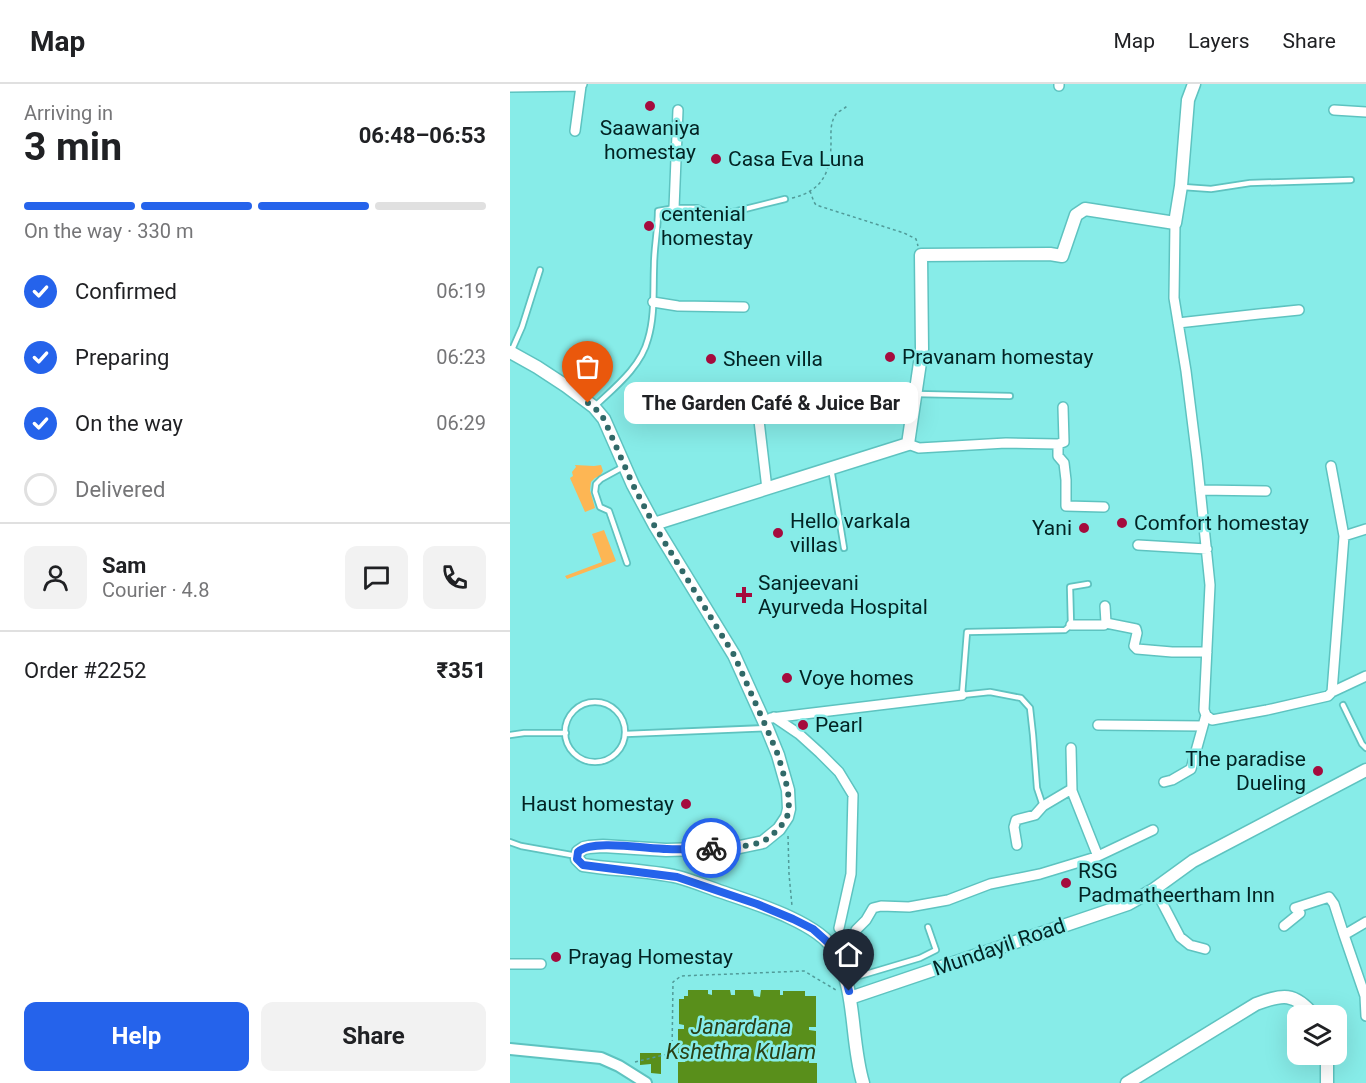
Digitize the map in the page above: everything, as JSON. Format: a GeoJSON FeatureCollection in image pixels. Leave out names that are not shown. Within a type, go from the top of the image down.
{"type":"FeatureCollection","features":[{"type":"Feature","properties":{"kind":"main road"},"geometry":{"type":"LineString","coordinates":[[654,525],[908,444],[922,349],[921,255],[1050,254],[1062,256],[1076,215],[1084,209],[1175,223],[1181,186],[1188,100],[1194,84]]}},
{"type":"Feature","properties":{"kind":"main road"},"geometry":{"type":"LineString","coordinates":[[510,352],[537,367],[594,407],[604,419],[633,485],[654,525],[734,655],[768,722],[788,790],[787,817],[779,829],[763,842],[735,848],[666,849],[603,846],[584,848],[578,853],[578,862],[583,865],[677,877],[699,883],[757,904],[813,929],[833,947],[848,990],[863,1083]]}},
{"type":"Feature","properties":{"kind":"main road","name":"Mundayil Road"},"geometry":{"type":"LineString","coordinates":[[848,990],[1128,904],[1155,889],[1193,861],[1366,770]]}},
{"type":"Feature","properties":{"kind":"main road"},"geometry":{"type":"LineString","coordinates":[[1127,1083],[1256,1004],[1274,997],[1292,997],[1305,1005]]}},
{"type":"Feature","properties":{"kind":"main road"},"geometry":{"type":"LineString","coordinates":[[1327,1065],[1327,1083]]}},
{"type":"Feature","properties":{"kind":"street"},"geometry":{"type":"LineString","coordinates":[[510,87],[582,85],[576,130]]}},
{"type":"Feature","properties":{"kind":"street"},"geometry":{"type":"LineString","coordinates":[[674,208],[678,110]]}},
{"type":"Feature","properties":{"kind":"street"},"geometry":{"type":"LineString","coordinates":[[1334,110],[1366,112]]}},
{"type":"Feature","properties":{"kind":"street"},"geometry":{"type":"LineString","coordinates":[[1175,223],[1174,298],[1187,382],[1210,585],[1204,710],[1206,715],[1212,720],[1328,696],[1366,676]]}},
{"type":"Feature","properties":{"kind":"street"},"geometry":{"type":"LineString","coordinates":[[653,302],[678,306],[744,307]]}},
{"type":"Feature","properties":{"kind":"street"},"geometry":{"type":"LineString","coordinates":[[1178,324],[1299,310]]}},
{"type":"Feature","properties":{"kind":"street"},"geometry":{"type":"LineString","coordinates":[[751,399],[758,412],[767,489]]}},
{"type":"Feature","properties":{"kind":"street"},"geometry":{"type":"LineString","coordinates":[[908,444],[919,448],[1006,443],[1058,444],[1064,442],[1063,407]]}},
{"type":"Feature","properties":{"kind":"street"},"geometry":{"type":"LineString","coordinates":[[1058,444],[1058,456],[1064,464],[1066,506],[1104,507]]}},
{"type":"Feature","properties":{"kind":"street"},"geometry":{"type":"LineString","coordinates":[[1331,466],[1344,536],[1332,692]]}},
{"type":"Feature","properties":{"kind":"street"},"geometry":{"type":"LineString","coordinates":[[1200,490],[1266,491]]}},
{"type":"Feature","properties":{"kind":"street"},"geometry":{"type":"LineString","coordinates":[[1344,536],[1366,529]]}},
{"type":"Feature","properties":{"kind":"street"},"geometry":{"type":"LineString","coordinates":[[1138,545],[1206,549]]}},
{"type":"Feature","properties":{"kind":"street"},"geometry":{"type":"LineString","coordinates":[[1105,606],[1106,623]]}},
{"type":"Feature","properties":{"kind":"street"},"geometry":{"type":"LineString","coordinates":[[1071,625],[1106,623],[1135,628],[1137,633],[1134,645],[1138,649],[1207,652]]}},
{"type":"Feature","properties":{"kind":"street"},"geometry":{"type":"LineString","coordinates":[[768,722],[962,695]]}},
{"type":"Feature","properties":{"kind":"street"},"geometry":{"type":"LineString","coordinates":[[1164,782],[1191,769],[1206,715]]}},
{"type":"Feature","properties":{"kind":"street"},"geometry":{"type":"LineString","coordinates":[[768,722],[799,734],[839,772],[854,795],[851,874],[839,928]]}},
{"type":"Feature","properties":{"kind":"street"},"geometry":{"type":"LineString","coordinates":[[1098,725],[1203,726]]}},
{"type":"Feature","properties":{"kind":"street"},"geometry":{"type":"LineString","coordinates":[[1071,748],[1072,791],[1097,854],[1096,857]]}},
{"type":"Feature","properties":{"kind":"street"},"geometry":{"type":"LineString","coordinates":[[1017,845],[1014,827],[1016,820],[1035,815],[1043,806],[1068,790],[1072,791]]}},
{"type":"Feature","properties":{"kind":"street"},"geometry":{"type":"LineString","coordinates":[[856,930],[873,908],[909,907],[948,900],[990,884],[1040,874],[1096,857],[1153,830]]}},
{"type":"Feature","properties":{"kind":"street"},"geometry":{"type":"LineString","coordinates":[[1155,889],[1180,937],[1190,945],[1205,949]]}},
{"type":"Feature","properties":{"kind":"street"},"geometry":{"type":"LineString","coordinates":[[1284,926],[1300,913],[1295,908],[1329,897],[1334,904],[1365,996],[1366,1016]]}},
{"type":"Feature","properties":{"kind":"street"},"geometry":{"type":"LineString","coordinates":[[1344,935],[1366,922]]}},
{"type":"Feature","properties":{"kind":"street"},"geometry":{"type":"LineString","coordinates":[[510,964],[541,964]]}},
{"type":"Feature","properties":{"kind":"street"},"geometry":{"type":"LineString","coordinates":[[510,1049],[601,1058],[646,1083]]}},
{"type":"Feature","properties":{"kind":"lane"},"geometry":{"type":"LineString","coordinates":[[1181,186],[1211,189],[1250,183],[1352,180]]}},
{"type":"Feature","properties":{"kind":"lane"},"geometry":{"type":"LineString","coordinates":[[594,407],[619,383],[642,354],[648,340],[653,302],[658,211],[697,208],[711,214],[729,213],[785,199]]}},
{"type":"Feature","properties":{"kind":"lane"},"geometry":{"type":"LineString","coordinates":[[510,352],[522,327],[540,270]]}},
{"type":"Feature","properties":{"kind":"lane"},"geometry":{"type":"LineString","coordinates":[[916,394],[1010,396]]}},
{"type":"Feature","properties":{"kind":"lane"},"geometry":{"type":"LineString","coordinates":[[625,466],[601,479],[596,484],[596,492],[600,507],[609,511],[627,563]]}},
{"type":"Feature","properties":{"kind":"lane"},"geometry":{"type":"LineString","coordinates":[[831,468],[844,548]]}},
{"type":"Feature","properties":{"kind":"lane"},"geometry":{"type":"LineString","coordinates":[[1043,806],[1037,788],[1030,708],[1021,698],[990,692],[962,695],[967,632],[1065,630],[1071,625],[1070,587],[1088,584]]}},
{"type":"Feature","properties":{"kind":"lane"},"geometry":{"type":"LineString","coordinates":[[593,702],[612,707],[625,724],[626,734],[624,743],[612,758],[594,762],[576,756],[566,739],[565,729],[574,711],[593,702]]}},
{"type":"Feature","properties":{"kind":"lane"},"geometry":{"type":"LineString","coordinates":[[1343,705],[1366,748]]}},
{"type":"Feature","properties":{"kind":"lane"},"geometry":{"type":"LineString","coordinates":[[626,734],[768,722]]}},
{"type":"Feature","properties":{"kind":"lane"},"geometry":{"type":"LineString","coordinates":[[510,735],[566,733]]}},
{"type":"Feature","properties":{"kind":"lane"},"geometry":{"type":"LineString","coordinates":[[510,842],[521,846],[578,853]]}},
{"type":"Feature","properties":{"kind":"lane"},"geometry":{"type":"LineString","coordinates":[[848,990],[936,950],[928,927]]}},
{"type":"Feature","properties":{"kind":"path"},"geometry":{"type":"LineString","coordinates":[[785,199],[810,191],[820,183],[828,170],[831,124],[837,113],[847,106]]}},
{"type":"Feature","properties":{"kind":"path"},"geometry":{"type":"LineString","coordinates":[[810,191],[816,205],[904,233],[916,239],[921,255]]}},
{"type":"Feature","properties":{"kind":"path"},"geometry":{"type":"LineString","coordinates":[[787,817],[793,919]]}},
{"type":"Feature","properties":{"kind":"path"},"geometry":{"type":"LineString","coordinates":[[619,1066],[672,1053],[673,982],[681,976],[804,971],[833,989],[848,990]]}},
{"type":"Feature","properties":{"kind":"shaded area"},"geometry":{"type":"Polygon","coordinates":[[[575,465],[601,465],[603,471],[591,482],[590,490],[595,508],[585,512],[570,478],[573,476],[575,465]]]}},
{"type":"Feature","properties":{"kind":"shaded area"},"geometry":{"type":"Polygon","coordinates":[[[604,530],[616,561],[567,579],[565,576],[602,562],[592,534],[604,530]]]}},
{"type":"Feature","properties":{"kind":"water","name":"Janardana Kshethra Kulam"},"geometry":{"type":"Polygon","coordinates":[[[688,990],[708,990],[708,994],[712,995],[712,990],[730,990],[731,995],[735,995],[735,990],[753,990],[754,996],[760,997],[761,990],[780,990],[780,995],[783,995],[783,991],[805,991],[805,996],[816,996],[816,1027],[809,1027],[809,1030],[816,1031],[816,1058],[809,1058],[809,1063],[817,1063],[817,1083],[678,1083],[678,1062],[685,1062],[685,1056],[678,1055],[678,1029],[684,1029],[684,1025],[679,1024],[679,999],[688,996],[688,990]]]}},
{"type":"Feature","properties":{"kind":"water"},"geometry":{"type":"Polygon","coordinates":[[[640,1053],[661,1053],[661,1074],[651,1073],[651,1064],[640,1065],[640,1053]]]}},
{"type":"Feature","properties":{"kind":"way so far"},"geometry":{"type":"LineString","coordinates":[[588,403],[604,419],[633,485],[654,525],[734,655],[778,755],[788,790],[787,817],[779,829],[763,842],[735,848],[711,848]]}},
{"type":"Feature","properties":{"kind":"place","name":"Saawaniya homestay"},"geometry":{"type":"Point","coordinates":[650,106]}},
{"type":"Feature","properties":{"kind":"place","name":"Casa Eva Luna"},"geometry":{"type":"Point","coordinates":[716,159]}},
{"type":"Feature","properties":{"kind":"place","name":"centenial homestay"},"geometry":{"type":"Point","coordinates":[649,226]}},
{"type":"Feature","properties":{"kind":"place","name":"Pravanam homestay"},"geometry":{"type":"Point","coordinates":[890,357]}},
{"type":"Feature","properties":{"kind":"place","name":"Sheen villa"},"geometry":{"type":"Point","coordinates":[711,359]}},
{"type":"Feature","properties":{"kind":"place","name":"The Garden Café & Juice Bar"},"geometry":{"type":"Point","coordinates":[588,403]}},
{"type":"Feature","properties":{"kind":"place","name":"Comfort homestay"},"geometry":{"type":"Point","coordinates":[1122,523]}},
{"type":"Feature","properties":{"kind":"place","name":"Yani"},"geometry":{"type":"Point","coordinates":[1084,528]}},
{"type":"Feature","properties":{"kind":"place","name":"Hello varkala villas"},"geometry":{"type":"Point","coordinates":[778,533]}},
{"type":"Feature","properties":{"kind":"place","name":"Sanjeevani Ayurveda Hospital"},"geometry":{"type":"Point","coordinates":[744,595]}},
{"type":"Feature","properties":{"kind":"place","name":"Voye homes"},"geometry":{"type":"Point","coordinates":[787,678]}},
{"type":"Feature","properties":{"kind":"place","name":"Pearl"},"geometry":{"type":"Point","coordinates":[803,725]}},
{"type":"Feature","properties":{"kind":"place","name":"The paradise Dueling"},"geometry":{"type":"Point","coordinates":[1318,771]}},
{"type":"Feature","properties":{"kind":"place","name":"Haust homestay"},"geometry":{"type":"Point","coordinates":[686,804]}},
{"type":"Feature","properties":{"kind":"place","name":"RSG Padmatheertham Inn"},"geometry":{"type":"Point","coordinates":[1066,883]}},
{"type":"Feature","properties":{"kind":"place","name":"Prayag Homestay"},"geometry":{"type":"Point","coordinates":[556,957]}},
{"type":"Feature","properties":{"kind":"route"},"geometry":{"type":"LineString","coordinates":[[711,848],[666,849],[603,846],[579,850],[577,859],[583,865],[677,877],[699,883],[793,919],[813,929],[833,947],[849,991]]}}]}
